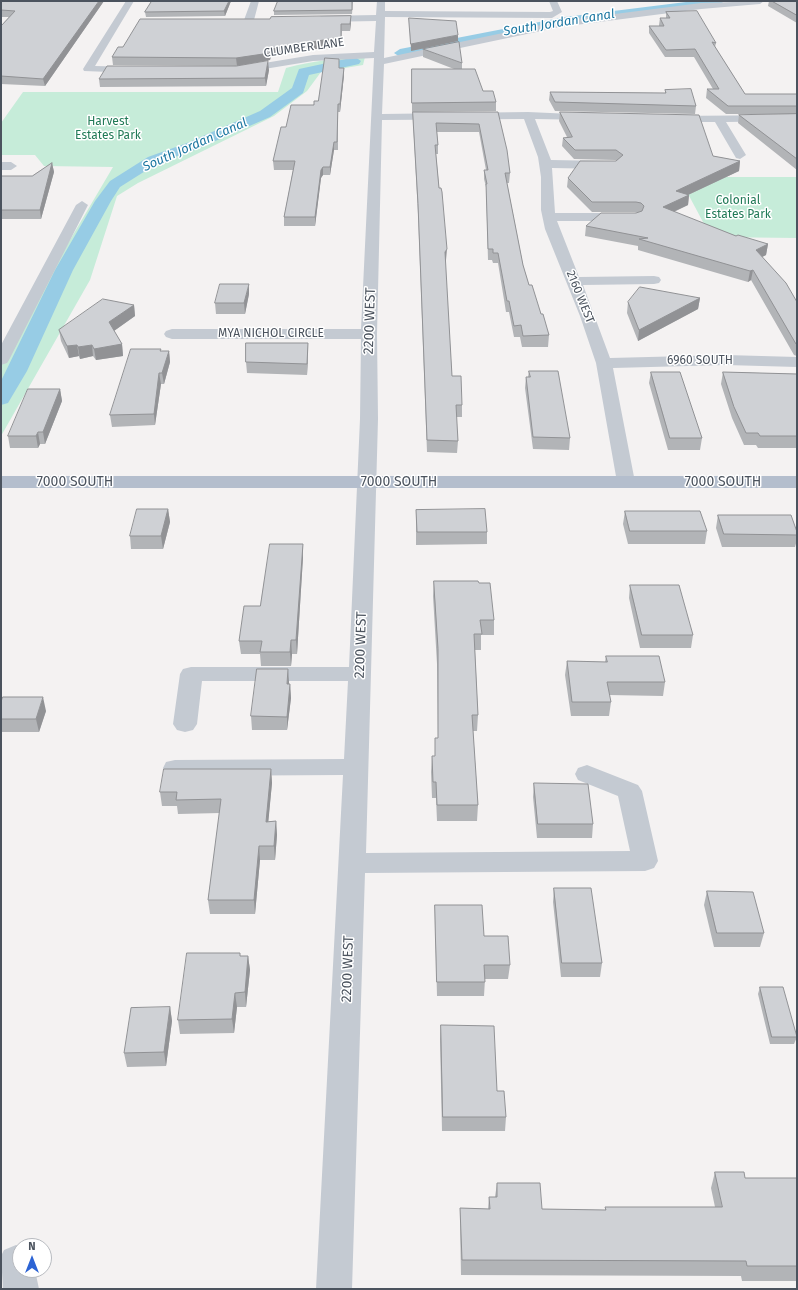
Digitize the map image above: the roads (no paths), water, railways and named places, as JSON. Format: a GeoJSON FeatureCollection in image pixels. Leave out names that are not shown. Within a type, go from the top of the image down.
{"type":"FeatureCollection","features":[{"type":"Feature","properties":{"kind":"main road","name":"7000 SOUTH"},"geometry":{"type":"LineString","coordinates":[[1,482],[797,482]]}},
{"type":"Feature","properties":{"kind":"street"},"geometry":{"type":"LineString","coordinates":[[130,1],[88,69],[146,70]]}},
{"type":"Feature","properties":{"kind":"street"},"geometry":{"type":"LineString","coordinates":[[249,20],[255,1]]}},
{"type":"Feature","properties":{"kind":"street","name":"2200 WEST"},"geometry":{"type":"LineString","coordinates":[[334,1289],[360,674],[369,419],[369,334],[381,1]]}},
{"type":"Feature","properties":{"kind":"street"},"geometry":{"type":"LineString","coordinates":[[311,19],[526,11],[552,15],[558,12],[554,1]]}},
{"type":"Feature","properties":{"kind":"street","name":"CLUMBER LANE"},"geometry":{"type":"LineString","coordinates":[[230,70],[255,68],[313,58],[379,58],[545,27],[701,6],[760,1]]}},
{"type":"Feature","properties":{"kind":"street"},"geometry":{"type":"LineString","coordinates":[[118,22],[129,21]]}},
{"type":"Feature","properties":{"kind":"street"},"geometry":{"type":"LineString","coordinates":[[245,60],[255,68]]}},
{"type":"Feature","properties":{"kind":"street"},"geometry":{"type":"LineString","coordinates":[[378,117],[528,115],[599,117]]}},
{"type":"Feature","properties":{"kind":"street","name":"2160 WEST"},"geometry":{"type":"LineString","coordinates":[[528,115],[545,164],[549,217],[558,244],[588,316],[604,363],[626,482]]}},
{"type":"Feature","properties":{"kind":"street"},"geometry":{"type":"LineString","coordinates":[[660,119],[719,120],[797,118]]}},
{"type":"Feature","properties":{"kind":"street"},"geometry":{"type":"LineString","coordinates":[[719,120],[740,155]]}},
{"type":"Feature","properties":{"kind":"street"},"geometry":{"type":"LineString","coordinates":[[545,164],[615,164]]}},
{"type":"Feature","properties":{"kind":"street"},"geometry":{"type":"LineString","coordinates":[[1,360],[82,205]]}},
{"type":"Feature","properties":{"kind":"street"},"geometry":{"type":"LineString","coordinates":[[549,217],[635,217]]}},
{"type":"Feature","properties":{"kind":"street"},"geometry":{"type":"LineString","coordinates":[[573,281],[654,280]]}},
{"type":"Feature","properties":{"kind":"street","name":"MYA NICHOL CIRCLE"},"geometry":{"type":"LineString","coordinates":[[172,334],[369,334]]}},
{"type":"Feature","properties":{"kind":"street","name":"6960 SOUTH"},"geometry":{"type":"LineString","coordinates":[[604,363],[726,360],[797,362]]}},
{"type":"Feature","properties":{"kind":"street"},"geometry":{"type":"LineString","coordinates":[[184,724],[191,674],[360,674]]}},
{"type":"Feature","properties":{"kind":"street"},"geometry":{"type":"LineString","coordinates":[[175,768],[356,767]]}},
{"type":"Feature","properties":{"kind":"street"},"geometry":{"type":"LineString","coordinates":[[352,864],[645,861],[628,791],[587,774]]}},
{"type":"Feature","properties":{"kind":"waterway","name":"South Jordan Canal"},"geometry":{"type":"LineString","coordinates":[[400,53],[565,20],[720,1]]}},
{"type":"Feature","properties":{"kind":"waterway","name":"South Jordan Canal"},"geometry":{"type":"LineString","coordinates":[[1,399],[17,371],[64,270],[103,201],[115,184],[153,160],[192,146],[265,114],[298,90],[303,72],[355,61]]}},
{"type":"Feature","properties":{"kind":"park label","name":"Harvest Estates Park"},"geometry":{"type":"Point","coordinates":[108,129]}},
{"type":"Feature","properties":{"kind":"park label","name":"Colonial Estates Park"},"geometry":{"type":"Point","coordinates":[738,208]}}]}
